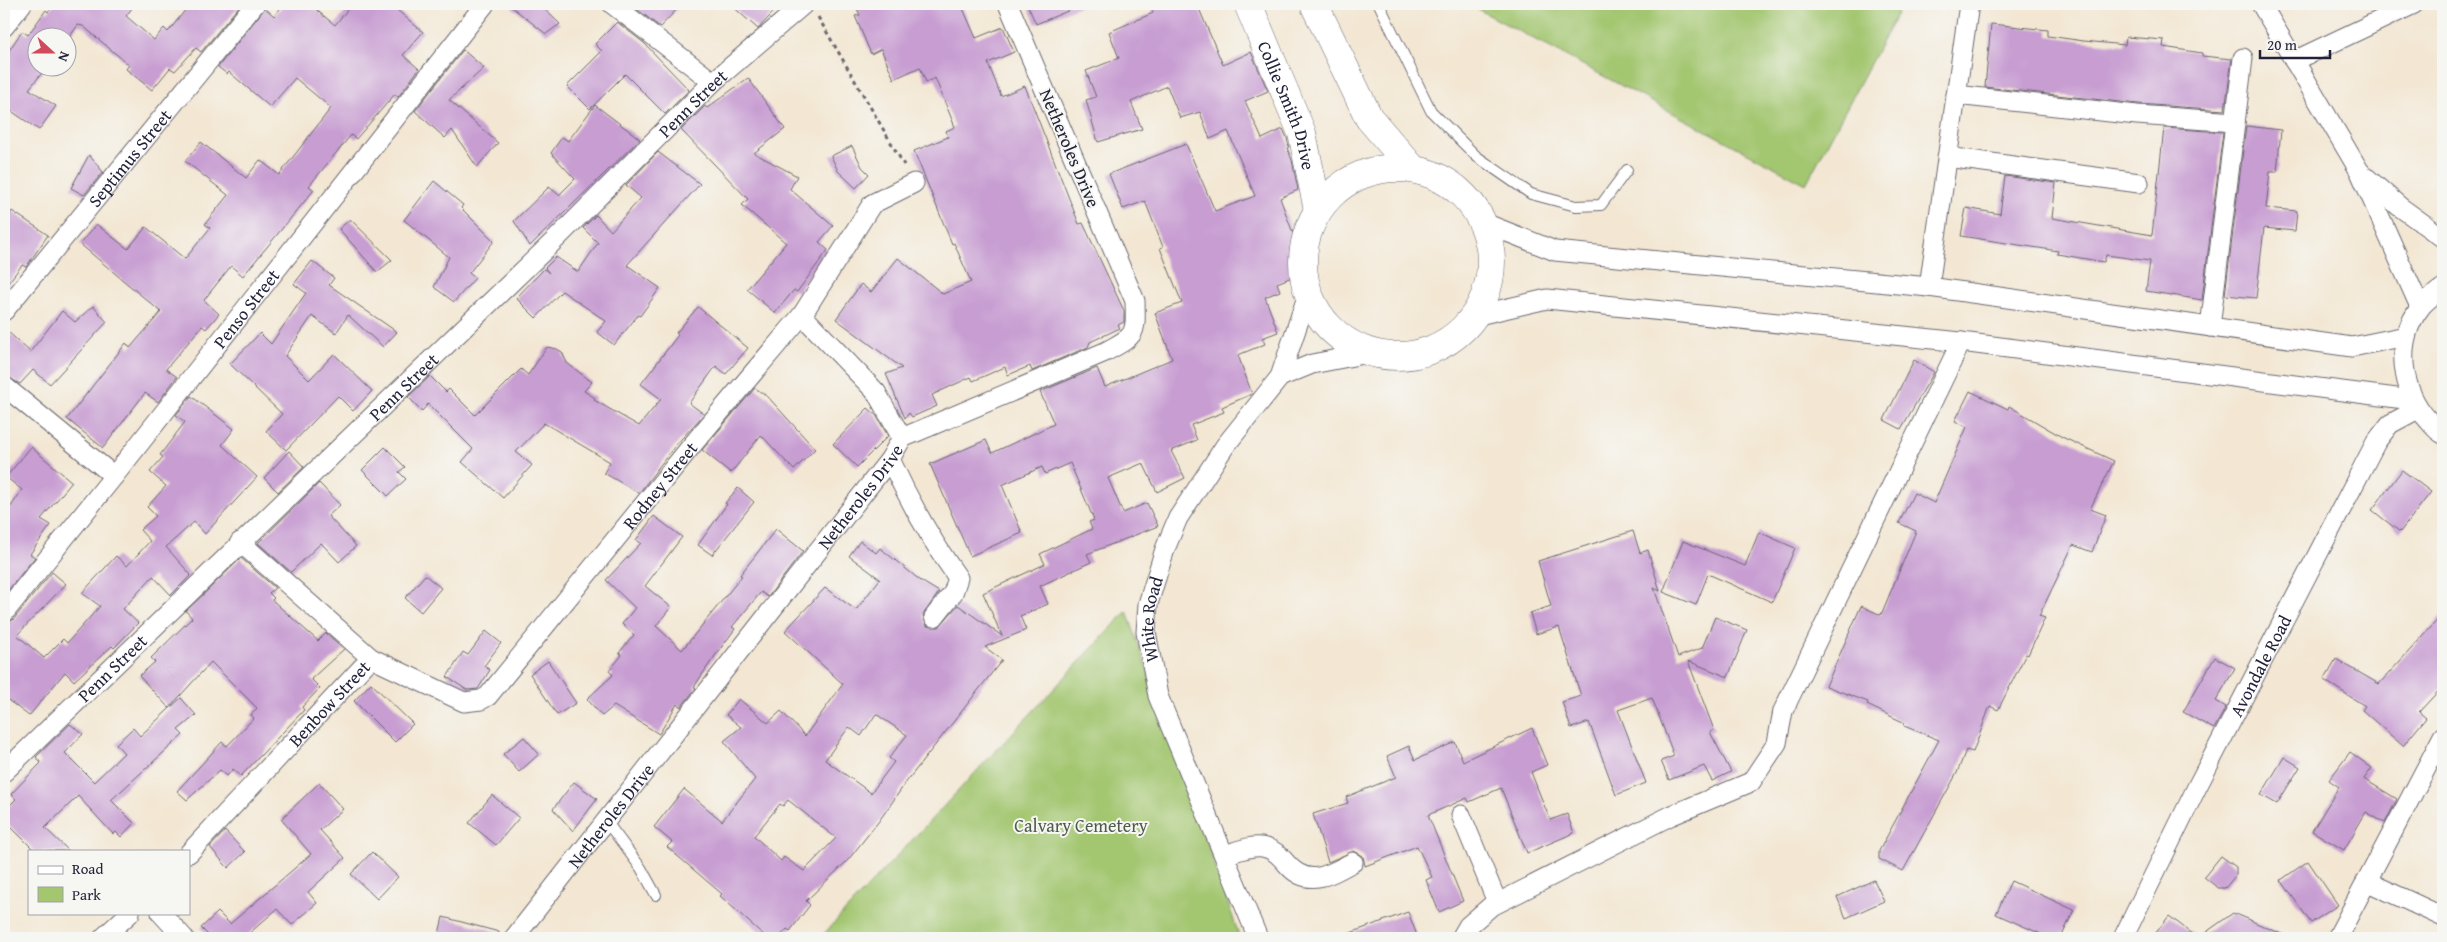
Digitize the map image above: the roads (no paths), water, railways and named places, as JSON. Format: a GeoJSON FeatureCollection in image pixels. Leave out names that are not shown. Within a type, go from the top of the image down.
{"type":"FeatureCollection","features":[{"type":"Feature","properties":{"kind":"street"},"geometry":{"type":"LineString","coordinates":[[4,27],[22,4]]}},
{"type":"Feature","properties":{"kind":"street","name":"Septimus Street"},"geometry":{"type":"LineString","coordinates":[[4,311],[255,4]]}},
{"type":"Feature","properties":{"kind":"street","name":"Penso Street"},"geometry":{"type":"LineString","coordinates":[[4,612],[114,476],[485,4]]}},
{"type":"Feature","properties":{"kind":"street"},"geometry":{"type":"LineString","coordinates":[[612,4],[712,82]]}},
{"type":"Feature","properties":{"kind":"street","name":"Netheroles Drive"},"geometry":{"type":"LineString","coordinates":[[514,938],[890,459],[902,438],[1105,352],[1127,340],[1136,330],[1135,301],[1008,4]]}},
{"type":"Feature","properties":{"kind":"street","name":"Collie Smith Drive"},"geometry":{"type":"LineString","coordinates":[[1248,4],[1302,133],[1318,210]]}},
{"type":"Feature","properties":{"kind":"street"},"geometry":{"type":"LineString","coordinates":[[1314,4],[1369,118],[1412,168]]}},
{"type":"Feature","properties":{"kind":"street"},"geometry":{"type":"LineString","coordinates":[[1929,287],[1969,4]]}},
{"type":"Feature","properties":{"kind":"street"},"geometry":{"type":"LineString","coordinates":[[2261,4],[2360,172],[2420,308]]}},
{"type":"Feature","properties":{"kind":"street"},"geometry":{"type":"LineString","coordinates":[[2294,61],[2414,4]]}},
{"type":"Feature","properties":{"kind":"street","name":"Penn Street"},"geometry":{"type":"LineString","coordinates":[[7,763],[557,238],[712,82],[810,8]]}},
{"type":"Feature","properties":{"kind":"street"},"geometry":{"type":"LineString","coordinates":[[2210,327],[2243,58]]}},
{"type":"Feature","properties":{"kind":"street"},"geometry":{"type":"LineString","coordinates":[[1956,95],[2137,115],[2235,122]]}},
{"type":"Feature","properties":{"kind":"street"},"geometry":{"type":"LineString","coordinates":[[1947,157],[2139,183]]}},
{"type":"Feature","properties":{"kind":"street"},"geometry":{"type":"LineString","coordinates":[[1390,167],[1412,168],[1434,175],[1454,186],[1470,202],[1482,222],[1491,254],[1488,286],[1474,316],[1458,334],[1431,350],[1416,355],[1392,357],[1369,353],[1343,340],[1322,320],[1308,294],[1302,266],[1306,236],[1318,210],[1349,180],[1369,172],[1390,167]]}},
{"type":"Feature","properties":{"kind":"street"},"geometry":{"type":"LineString","coordinates":[[2360,172],[2400,207],[2443,238]]}},
{"type":"Feature","properties":{"kind":"street","name":"Rodney Street"},"geometry":{"type":"LineString","coordinates":[[371,658],[464,702],[481,700],[488,696],[693,444],[802,315],[872,204],[914,183]]}},
{"type":"Feature","properties":{"kind":"street"},"geometry":{"type":"LineString","coordinates":[[1482,222],[1555,251],[1929,287],[2352,347],[2406,336]]}},
{"type":"Feature","properties":{"kind":"street"},"geometry":{"type":"LineString","coordinates":[[2443,288],[2420,308],[2406,336],[2403,369],[2415,405],[2443,434]]}},
{"type":"Feature","properties":{"kind":"street","name":"White Road"},"geometry":{"type":"LineString","coordinates":[[1258,938],[1158,696],[1146,632],[1148,604],[1165,549],[1178,518],[1224,446],[1280,377],[1308,294]]}},
{"type":"Feature","properties":{"kind":"street"},"geometry":{"type":"LineString","coordinates":[[1474,316],[1547,299],[1961,342],[2415,405]]}},
{"type":"Feature","properties":{"kind":"street"},"geometry":{"type":"LineString","coordinates":[[802,315],[876,392],[902,438]]}},
{"type":"Feature","properties":{"kind":"street"},"geometry":{"type":"LineString","coordinates":[[1461,938],[1468,926],[1497,902],[1670,816],[1751,782],[1777,743],[1783,711],[1961,342]]}},
{"type":"Feature","properties":{"kind":"street","name":"White Road"},"geometry":{"type":"LineString","coordinates":[[1280,377],[1312,364],[1369,353]]}},
{"type":"Feature","properties":{"kind":"street"},"geometry":{"type":"LineString","coordinates":[[4,386],[114,476]]}},
{"type":"Feature","properties":{"kind":"street","name":"Avondale Road"},"geometry":{"type":"LineString","coordinates":[[2123,938],[2197,787],[2376,442],[2390,424],[2415,405]]}},
{"type":"Feature","properties":{"kind":"street"},"geometry":{"type":"LineString","coordinates":[[890,459],[906,495],[938,550],[958,578],[953,593],[934,618]]}},
{"type":"Feature","properties":{"kind":"street","name":"Benbow Street"},"geometry":{"type":"LineString","coordinates":[[190,852],[371,658],[240,542]]}},
{"type":"Feature","properties":{"kind":"street"},"geometry":{"type":"LineString","coordinates":[[2337,938],[2443,736]]}},
{"type":"Feature","properties":{"kind":"street"},"geometry":{"type":"LineString","coordinates":[[1461,815],[1497,902]]}},
{"type":"Feature","properties":{"kind":"street"},"geometry":{"type":"LineString","coordinates":[[1224,854],[1260,846],[1272,850],[1295,874],[1304,877],[1328,875],[1353,862]]}},
{"type":"Feature","properties":{"kind":"street"},"geometry":{"type":"LineString","coordinates":[[2366,881],[2443,917]]}},
{"type":"Feature","properties":{"kind":"street"},"geometry":{"type":"LineString","coordinates":[[103,938],[129,914]]}},
{"type":"Feature","properties":{"kind":"street"},"geometry":{"type":"LineString","coordinates":[[163,914],[184,938]]}},
{"type":"Feature","properties":{"kind":"lane"},"geometry":{"type":"LineString","coordinates":[[1379,4],[1431,112],[1476,156],[1531,194],[1576,206],[1601,205],[1627,170]]}},
{"type":"Feature","properties":{"kind":"lane"},"geometry":{"type":"LineString","coordinates":[[606,821],[641,868],[656,895]]}},
{"type":"Feature","properties":{"kind":"park label","name":"Calvary Cemetery"},"geometry":{"type":"Point","coordinates":[1081,825]}}]}
